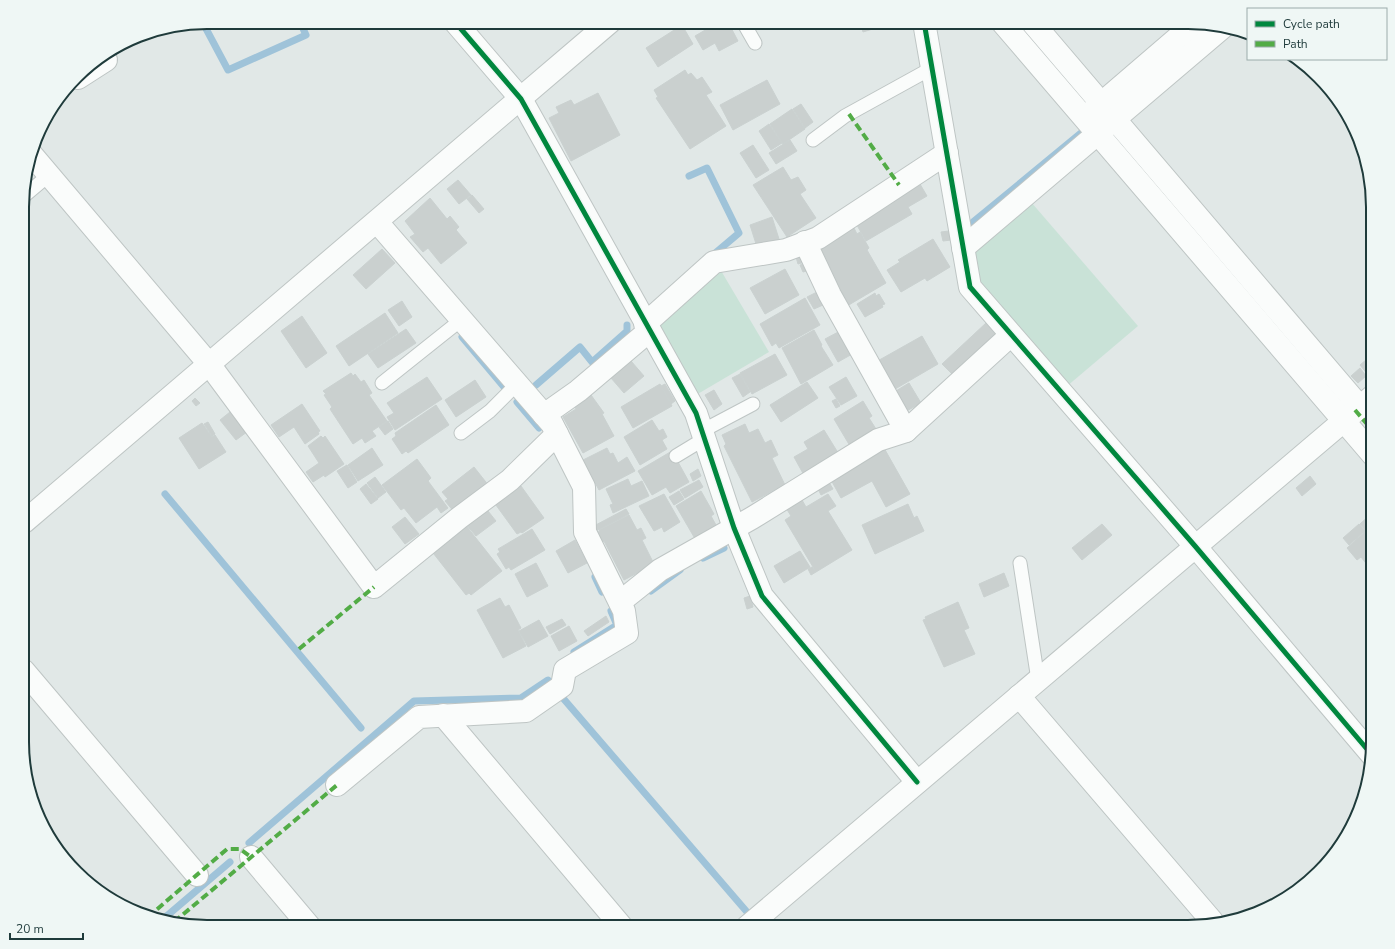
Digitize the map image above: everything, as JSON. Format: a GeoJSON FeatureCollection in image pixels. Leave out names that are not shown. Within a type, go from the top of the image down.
{"type":"FeatureCollection","features":[{"type":"Feature","properties":{"kind":"street"},"geometry":{"type":"LineString","coordinates":[[461,29],[521,99],[696,413],[734,528],[762,596],[917,782]]}},
{"type":"Feature","properties":{"kind":"street"},"geometry":{"type":"LineString","coordinates":[[29,518],[602,29]]}},
{"type":"Feature","properties":{"kind":"street"},"geometry":{"type":"LineString","coordinates":[[925,29],[970,287],[1195,546],[1366,748]]}},
{"type":"Feature","properties":{"kind":"street"},"geometry":{"type":"LineString","coordinates":[[1008,29],[1366,447]]}},
{"type":"Feature","properties":{"kind":"street"},"geometry":{"type":"LineString","coordinates":[[755,920],[1366,401],[1108,111],[1038,29]]}},
{"type":"Feature","properties":{"kind":"street"},"geometry":{"type":"LineString","coordinates":[[963,248],[1108,111],[1189,29]]}},
{"type":"Feature","properties":{"kind":"street"},"geometry":{"type":"LineString","coordinates":[[1108,111],[1217,31]]}},
{"type":"Feature","properties":{"kind":"street"},"geometry":{"type":"LineString","coordinates":[[544,415],[578,391],[714,262],[786,250],[818,238],[947,154]]}},
{"type":"Feature","properties":{"kind":"street"},"geometry":{"type":"LineString","coordinates":[[36,159],[209,364],[374,587],[459,518],[510,480],[557,434]]}},
{"type":"Feature","properties":{"kind":"street"},"geometry":{"type":"LineString","coordinates":[[337,785],[419,717],[526,711],[562,686],[565,670],[627,633],[624,611],[585,532],[584,488],[552,424],[377,222]]}},
{"type":"Feature","properties":{"kind":"street"},"geometry":{"type":"LineString","coordinates":[[805,242],[830,295],[906,431]]}},
{"type":"Feature","properties":{"kind":"street"},"geometry":{"type":"LineString","coordinates":[[620,602],[660,570],[734,528],[878,440],[906,431],[1011,335]]}},
{"type":"Feature","properties":{"kind":"street"},"geometry":{"type":"LineString","coordinates":[[29,677],[197,875]]}},
{"type":"Feature","properties":{"kind":"street"},"geometry":{"type":"LineString","coordinates":[[1018,696],[1210,918]]}},
{"type":"Feature","properties":{"kind":"street"},"geometry":{"type":"LineString","coordinates":[[443,715],[616,920]]}},
{"type":"Feature","properties":{"kind":"street"},"geometry":{"type":"LineString","coordinates":[[251,857],[304,920]]}},
{"type":"Feature","properties":{"kind":"lane"},"geometry":{"type":"LineString","coordinates":[[747,29],[755,43]]}},
{"type":"Feature","properties":{"kind":"lane"},"geometry":{"type":"LineString","coordinates":[[813,140],[845,116],[932,68]]}},
{"type":"Feature","properties":{"kind":"lane"},"geometry":{"type":"LineString","coordinates":[[30,191],[49,175]]}},
{"type":"Feature","properties":{"kind":"lane"},"geometry":{"type":"LineString","coordinates":[[382,383],[461,320]]}},
{"type":"Feature","properties":{"kind":"lane"},"geometry":{"type":"LineString","coordinates":[[461,433],[490,411],[517,384]]}},
{"type":"Feature","properties":{"kind":"lane"},"geometry":{"type":"LineString","coordinates":[[676,456],[703,435],[753,404]]}},
{"type":"Feature","properties":{"kind":"lane"},"geometry":{"type":"LineString","coordinates":[[1020,563],[1038,680]]}},
{"type":"Feature","properties":{"kind":"green space"},"geometry":{"type":"Polygon","coordinates":[[[1031,202],[1138,326],[1066,387],[975,282],[971,254],[1031,202]]]}},
{"type":"Feature","properties":{"kind":"green space"},"geometry":{"type":"Polygon","coordinates":[[[720,269],[769,352],[696,395],[659,328],[658,320],[720,269]]]}},
{"type":"Feature","properties":{"kind":"building"},"geometry":{"type":"Polygon","coordinates":[[[676,29],[684,29],[693,44],[658,67],[646,48],[676,29]]]}},
{"type":"Feature","properties":{"kind":"building"},"geometry":{"type":"Polygon","coordinates":[[[707,29],[732,29],[738,41],[719,51],[715,43],[703,50],[695,36],[707,29]]]}},
{"type":"Feature","properties":{"kind":"building"},"geometry":{"type":"Polygon","coordinates":[[[862,29],[873,29],[863,32],[862,29]]]}},
{"type":"Feature","properties":{"kind":"building"},"geometry":{"type":"Polygon","coordinates":[[[685,70],[688,75],[691,73],[697,80],[702,77],[712,92],[706,95],[726,126],[690,149],[656,98],[658,97],[654,90],[685,70]]]}},
{"type":"Feature","properties":{"kind":"building"},"geometry":{"type":"Polygon","coordinates":[[[767,80],[780,104],[733,130],[720,105],[767,80]]]}},
{"type":"Feature","properties":{"kind":"building"},"geometry":{"type":"Polygon","coordinates":[[[598,93],[620,135],[571,161],[549,118],[559,113],[556,107],[571,100],[574,105],[598,93]]]}},
{"type":"Feature","properties":{"kind":"building"},"geometry":{"type":"Polygon","coordinates":[[[801,104],[813,122],[805,128],[793,109],[801,104]]]}},
{"type":"Feature","properties":{"kind":"building"},"geometry":{"type":"Polygon","coordinates":[[[792,109],[805,129],[783,144],[770,124],[792,109]]]}},
{"type":"Feature","properties":{"kind":"building"},"geometry":{"type":"Polygon","coordinates":[[[769,124],[782,143],[771,150],[759,131],[769,124]]]}},
{"type":"Feature","properties":{"kind":"building"},"geometry":{"type":"Polygon","coordinates":[[[790,140],[797,151],[776,164],[769,153],[790,140]]]}},
{"type":"Feature","properties":{"kind":"building"},"geometry":{"type":"Polygon","coordinates":[[[753,145],[769,170],[756,178],[740,153],[753,145]]]}},
{"type":"Feature","properties":{"kind":"building"},"geometry":{"type":"Polygon","coordinates":[[[783,167],[791,180],[798,177],[806,190],[800,194],[816,218],[787,237],[753,185],[783,167]]]}},
{"type":"Feature","properties":{"kind":"building"},"geometry":{"type":"Polygon","coordinates":[[[917,179],[927,196],[908,207],[912,214],[866,241],[854,220],[917,179]]]}},
{"type":"Feature","properties":{"kind":"building"},"geometry":{"type":"Polygon","coordinates":[[[458,180],[471,195],[459,204],[447,189],[458,180]]]}},
{"type":"Feature","properties":{"kind":"building"},"geometry":{"type":"Polygon","coordinates":[[[472,195],[484,209],[479,213],[467,199],[472,195]]]}},
{"type":"Feature","properties":{"kind":"building"},"geometry":{"type":"Polygon","coordinates":[[[430,198],[447,219],[450,216],[459,227],[456,230],[467,243],[441,264],[428,248],[423,252],[410,237],[415,234],[405,221],[430,198]]]}},
{"type":"Feature","properties":{"kind":"building"},"geometry":{"type":"Polygon","coordinates":[[[772,217],[779,239],[757,247],[750,225],[772,217]]]}},
{"type":"Feature","properties":{"kind":"building"},"geometry":{"type":"Polygon","coordinates":[[[853,226],[857,234],[860,232],[869,248],[867,250],[886,283],[847,306],[816,243],[853,226]]]}},
{"type":"Feature","properties":{"kind":"building"},"geometry":{"type":"Polygon","coordinates":[[[949,231],[951,240],[943,241],[941,232],[949,231]]]}},
{"type":"Feature","properties":{"kind":"building"},"geometry":{"type":"Polygon","coordinates":[[[933,239],[950,267],[927,281],[925,278],[901,292],[887,270],[900,262],[898,260],[933,239]]]}},
{"type":"Feature","properties":{"kind":"building"},"geometry":{"type":"Polygon","coordinates":[[[382,249],[395,263],[366,289],[353,275],[382,249]]]}},
{"type":"Feature","properties":{"kind":"building"},"geometry":{"type":"Polygon","coordinates":[[[803,255],[805,262],[798,264],[796,257],[803,255]]]}},
{"type":"Feature","properties":{"kind":"building"},"geometry":{"type":"Polygon","coordinates":[[[808,263],[810,270],[803,272],[800,265],[808,263]]]}},
{"type":"Feature","properties":{"kind":"building"},"geometry":{"type":"Polygon","coordinates":[[[785,269],[799,295],[765,314],[750,288],[785,269]]]}},
{"type":"Feature","properties":{"kind":"building"},"geometry":{"type":"Polygon","coordinates":[[[821,290],[823,305],[814,309],[807,297],[821,290]]]}},
{"type":"Feature","properties":{"kind":"building"},"geometry":{"type":"Polygon","coordinates":[[[875,293],[876,296],[879,294],[885,304],[882,305],[883,307],[865,317],[857,304],[875,293]]]}},
{"type":"Feature","properties":{"kind":"building"},"geometry":{"type":"Polygon","coordinates":[[[805,298],[820,325],[779,348],[776,343],[772,346],[760,324],[805,298]]]}},
{"type":"Feature","properties":{"kind":"building"},"geometry":{"type":"Polygon","coordinates":[[[402,301],[412,317],[399,326],[388,310],[402,301]]]}},
{"type":"Feature","properties":{"kind":"building"},"geometry":{"type":"Polygon","coordinates":[[[385,313],[398,333],[349,366],[336,346],[385,313]]]}},
{"type":"Feature","properties":{"kind":"building"},"geometry":{"type":"Polygon","coordinates":[[[302,316],[327,353],[306,368],[281,331],[302,316]]]}},
{"type":"Feature","properties":{"kind":"building"},"geometry":{"type":"Polygon","coordinates":[[[986,323],[997,335],[954,376],[942,364],[986,323]]]}},
{"type":"Feature","properties":{"kind":"building"},"geometry":{"type":"Polygon","coordinates":[[[406,329],[416,343],[378,368],[368,354],[406,329]]]}},
{"type":"Feature","properties":{"kind":"building"},"geometry":{"type":"Polygon","coordinates":[[[814,330],[822,345],[821,346],[833,365],[801,384],[782,348],[814,330]]]}},
{"type":"Feature","properties":{"kind":"building"},"geometry":{"type":"Polygon","coordinates":[[[842,330],[854,353],[838,362],[825,339],[842,330]]]}},
{"type":"Feature","properties":{"kind":"building"},"geometry":{"type":"Polygon","coordinates":[[[922,336],[938,364],[890,392],[874,363],[922,336]]]}},
{"type":"Feature","properties":{"kind":"building"},"geometry":{"type":"Polygon","coordinates":[[[775,354],[787,375],[752,394],[740,373],[775,354]]]}},
{"type":"Feature","properties":{"kind":"building"},"geometry":{"type":"Polygon","coordinates":[[[1366,360],[1366,372],[1360,365],[1366,360]]]}},
{"type":"Feature","properties":{"kind":"building"},"geometry":{"type":"Polygon","coordinates":[[[631,361],[644,376],[624,393],[611,378],[631,361]]]}},
{"type":"Feature","properties":{"kind":"building"},"geometry":{"type":"Polygon","coordinates":[[[1360,368],[1366,376],[1358,383],[1351,376],[1360,368]]]}},
{"type":"Feature","properties":{"kind":"building"},"geometry":{"type":"Polygon","coordinates":[[[351,373],[353,376],[355,374],[361,382],[364,380],[372,393],[369,395],[387,421],[372,431],[376,436],[365,443],[362,438],[353,444],[330,409],[332,407],[323,391],[351,373]]]}},
{"type":"Feature","properties":{"kind":"building"},"geometry":{"type":"Polygon","coordinates":[[[740,374],[750,392],[743,397],[732,378],[740,374]]]}},
{"type":"Feature","properties":{"kind":"building"},"geometry":{"type":"Polygon","coordinates":[[[427,377],[442,399],[395,430],[387,417],[394,413],[387,403],[427,377]]]}},
{"type":"Feature","properties":{"kind":"building"},"geometry":{"type":"Polygon","coordinates":[[[846,377],[857,396],[841,405],[829,387],[846,377]]]}},
{"type":"Feature","properties":{"kind":"building"},"geometry":{"type":"Polygon","coordinates":[[[475,380],[486,397],[456,417],[445,400],[475,380]]]}},
{"type":"Feature","properties":{"kind":"building"},"geometry":{"type":"Polygon","coordinates":[[[807,382],[818,398],[781,422],[770,405],[807,382]]]}},
{"type":"Feature","properties":{"kind":"building"},"geometry":{"type":"Polygon","coordinates":[[[909,383],[921,403],[903,413],[891,394],[909,383]]]}},
{"type":"Feature","properties":{"kind":"building"},"geometry":{"type":"Polygon","coordinates":[[[660,384],[672,406],[633,428],[621,407],[660,384]]]}},
{"type":"Feature","properties":{"kind":"building"},"geometry":{"type":"Polygon","coordinates":[[[665,384],[675,401],[671,404],[661,386],[665,384]]]}},
{"type":"Feature","properties":{"kind":"building"},"geometry":{"type":"Polygon","coordinates":[[[714,390],[722,404],[714,410],[705,395],[714,390]]]}},
{"type":"Feature","properties":{"kind":"building"},"geometry":{"type":"Polygon","coordinates":[[[591,395],[604,413],[602,414],[614,436],[583,453],[563,417],[576,409],[574,405],[591,395]]]}},
{"type":"Feature","properties":{"kind":"building"},"geometry":{"type":"Polygon","coordinates":[[[195,398],[200,403],[196,406],[192,401],[195,398]]]}},
{"type":"Feature","properties":{"kind":"building"},"geometry":{"type":"Polygon","coordinates":[[[836,399],[840,406],[836,408],[832,401],[836,399]]]}},
{"type":"Feature","properties":{"kind":"building"},"geometry":{"type":"Polygon","coordinates":[[[863,401],[872,416],[869,418],[876,429],[850,446],[834,419],[863,401]]]}},
{"type":"Feature","properties":{"kind":"building"},"geometry":{"type":"Polygon","coordinates":[[[302,404],[320,431],[318,432],[319,434],[305,444],[294,427],[279,437],[271,425],[302,404]]]}},
{"type":"Feature","properties":{"kind":"building"},"geometry":{"type":"Polygon","coordinates":[[[436,405],[449,425],[408,453],[406,451],[402,454],[392,439],[396,436],[395,433],[436,405]]]}},
{"type":"Feature","properties":{"kind":"building"},"geometry":{"type":"Polygon","coordinates":[[[235,408],[251,429],[236,440],[220,420],[235,408]]]}},
{"type":"Feature","properties":{"kind":"building"},"geometry":{"type":"Polygon","coordinates":[[[652,420],[659,431],[663,429],[667,437],[662,440],[667,449],[640,465],[624,437],[652,420]]]}},
{"type":"Feature","properties":{"kind":"building"},"geometry":{"type":"Polygon","coordinates":[[[388,421],[393,429],[385,435],[379,427],[388,421]]]}},
{"type":"Feature","properties":{"kind":"building"},"geometry":{"type":"Polygon","coordinates":[[[208,422],[215,434],[212,436],[204,424],[208,422]]]}},
{"type":"Feature","properties":{"kind":"building"},"geometry":{"type":"Polygon","coordinates":[[[202,423],[212,437],[215,435],[226,452],[199,469],[179,438],[202,423]]]}},
{"type":"Feature","properties":{"kind":"building"},"geometry":{"type":"Polygon","coordinates":[[[745,424],[749,433],[758,429],[765,443],[771,440],[778,455],[772,458],[785,485],[752,502],[724,446],[726,444],[722,435],[745,424]]]}},
{"type":"Feature","properties":{"kind":"building"},"geometry":{"type":"Polygon","coordinates":[[[824,430],[840,456],[805,477],[794,457],[808,449],[804,442],[824,430]]]}},
{"type":"Feature","properties":{"kind":"building"},"geometry":{"type":"Polygon","coordinates":[[[321,436],[323,438],[325,436],[344,464],[325,477],[324,475],[313,482],[306,472],[319,463],[308,446],[321,436]]]}},
{"type":"Feature","properties":{"kind":"building"},"geometry":{"type":"Polygon","coordinates":[[[372,448],[383,465],[358,481],[348,465],[372,448]]]}},
{"type":"Feature","properties":{"kind":"building"},"geometry":{"type":"Polygon","coordinates":[[[607,448],[610,454],[613,453],[618,463],[627,457],[635,471],[599,490],[583,460],[607,448]]]}},
{"type":"Feature","properties":{"kind":"building"},"geometry":{"type":"Polygon","coordinates":[[[884,448],[910,494],[886,507],[872,481],[841,498],[830,478],[884,448]]]}},
{"type":"Feature","properties":{"kind":"building"},"geometry":{"type":"Polygon","coordinates":[[[672,451],[689,482],[670,493],[666,487],[652,495],[638,471],[672,451]]]}},
{"type":"Feature","properties":{"kind":"building"},"geometry":{"type":"Polygon","coordinates":[[[417,459],[431,478],[428,481],[448,508],[441,513],[437,507],[416,523],[404,508],[401,510],[382,485],[417,459]]]}},
{"type":"Feature","properties":{"kind":"building"},"geometry":{"type":"Polygon","coordinates":[[[347,465],[357,482],[348,488],[337,471],[347,465]]]}},
{"type":"Feature","properties":{"kind":"building"},"geometry":{"type":"Polygon","coordinates":[[[474,467],[489,486],[455,513],[445,501],[448,499],[442,492],[474,467]]]}},
{"type":"Feature","properties":{"kind":"building"},"geometry":{"type":"Polygon","coordinates":[[[698,469],[701,476],[693,481],[690,474],[698,469]]]}},
{"type":"Feature","properties":{"kind":"building"},"geometry":{"type":"Polygon","coordinates":[[[1310,476],[1316,484],[1302,496],[1296,488],[1310,476]]]}},
{"type":"Feature","properties":{"kind":"building"},"geometry":{"type":"Polygon","coordinates":[[[375,477],[386,492],[378,498],[367,483],[375,477]]]}},
{"type":"Feature","properties":{"kind":"building"},"geometry":{"type":"Polygon","coordinates":[[[628,479],[631,486],[642,481],[649,496],[613,513],[610,505],[613,504],[606,489],[628,479]]]}},
{"type":"Feature","properties":{"kind":"building"},"geometry":{"type":"Polygon","coordinates":[[[827,479],[833,489],[821,495],[816,485],[827,479]]]}},
{"type":"Feature","properties":{"kind":"building"},"geometry":{"type":"Polygon","coordinates":[[[699,480],[703,487],[685,498],[680,490],[699,480]]]}},
{"type":"Feature","properties":{"kind":"building"},"geometry":{"type":"Polygon","coordinates":[[[366,484],[378,499],[371,504],[360,489],[366,484]]]}},
{"type":"Feature","properties":{"kind":"building"},"geometry":{"type":"Polygon","coordinates":[[[521,486],[544,518],[522,533],[517,534],[493,501],[511,488],[513,492],[521,486]]]}},
{"type":"Feature","properties":{"kind":"building"},"geometry":{"type":"Polygon","coordinates":[[[679,491],[684,499],[674,505],[669,497],[679,491]]]}},
{"type":"Feature","properties":{"kind":"building"},"geometry":{"type":"Polygon","coordinates":[[[701,491],[714,514],[711,516],[716,525],[694,537],[676,506],[701,491]]]}},
{"type":"Feature","properties":{"kind":"building"},"geometry":{"type":"Polygon","coordinates":[[[664,494],[680,522],[664,532],[662,527],[654,531],[639,506],[664,494]]]}},
{"type":"Feature","properties":{"kind":"building"},"geometry":{"type":"Polygon","coordinates":[[[828,494],[836,506],[828,511],[852,550],[816,572],[785,520],[791,516],[786,508],[795,502],[796,504],[802,500],[806,507],[828,494]]]}},
{"type":"Feature","properties":{"kind":"building"},"geometry":{"type":"Polygon","coordinates":[[[908,504],[914,518],[917,516],[924,531],[875,554],[862,525],[908,504]]]}},
{"type":"Feature","properties":{"kind":"building"},"geometry":{"type":"Polygon","coordinates":[[[484,506],[496,521],[476,536],[464,522],[484,506]]]}},
{"type":"Feature","properties":{"kind":"building"},"geometry":{"type":"Polygon","coordinates":[[[626,509],[629,514],[594,532],[592,527],[626,509]]]}},
{"type":"Feature","properties":{"kind":"building"},"geometry":{"type":"Polygon","coordinates":[[[629,515],[637,530],[641,528],[646,538],[642,540],[654,564],[624,580],[604,541],[600,543],[596,533],[629,515]]]}},
{"type":"Feature","properties":{"kind":"building"},"geometry":{"type":"Polygon","coordinates":[[[405,517],[419,534],[405,544],[392,527],[405,517]]]}},
{"type":"Feature","properties":{"kind":"building"},"geometry":{"type":"Polygon","coordinates":[[[1366,518],[1366,531],[1360,524],[1366,518]]]}},
{"type":"Feature","properties":{"kind":"building"},"geometry":{"type":"Polygon","coordinates":[[[464,523],[502,571],[471,595],[469,593],[466,595],[430,549],[464,523]]]}},
{"type":"Feature","properties":{"kind":"building"},"geometry":{"type":"Polygon","coordinates":[[[1102,524],[1112,535],[1082,560],[1072,548],[1102,524]]]}},
{"type":"Feature","properties":{"kind":"building"},"geometry":{"type":"Polygon","coordinates":[[[1359,524],[1365,531],[1349,545],[1343,538],[1359,524]]]}},
{"type":"Feature","properties":{"kind":"building"},"geometry":{"type":"Polygon","coordinates":[[[532,529],[545,550],[511,570],[509,567],[506,569],[497,554],[500,552],[498,549],[532,529]]]}},
{"type":"Feature","properties":{"kind":"building"},"geometry":{"type":"Polygon","coordinates":[[[1366,531],[1366,563],[1361,557],[1357,560],[1347,548],[1366,531]]]}},
{"type":"Feature","properties":{"kind":"building"},"geometry":{"type":"Polygon","coordinates":[[[575,540],[587,563],[568,573],[556,551],[575,540]]]}},
{"type":"Feature","properties":{"kind":"building"},"geometry":{"type":"Polygon","coordinates":[[[800,551],[810,567],[784,583],[774,566],[800,551]]]}},
{"type":"Feature","properties":{"kind":"building"},"geometry":{"type":"Polygon","coordinates":[[[536,563],[548,586],[527,597],[515,574],[536,563]]]}},
{"type":"Feature","properties":{"kind":"building"},"geometry":{"type":"Polygon","coordinates":[[[812,567],[816,572],[811,575],[808,569],[812,567]]]}},
{"type":"Feature","properties":{"kind":"building"},"geometry":{"type":"Polygon","coordinates":[[[1004,573],[1009,586],[984,597],[979,584],[1004,573]]]}},
{"type":"Feature","properties":{"kind":"building"},"geometry":{"type":"Polygon","coordinates":[[[750,596],[753,607],[747,609],[744,598],[750,596]]]}},
{"type":"Feature","properties":{"kind":"building"},"geometry":{"type":"Polygon","coordinates":[[[500,598],[505,607],[509,605],[521,628],[518,630],[526,646],[503,658],[477,610],[500,598]]]}},
{"type":"Feature","properties":{"kind":"building"},"geometry":{"type":"Polygon","coordinates":[[[958,602],[969,628],[964,630],[975,654],[944,667],[923,620],[926,619],[925,617],[958,602]]]}},
{"type":"Feature","properties":{"kind":"building"},"geometry":{"type":"Polygon","coordinates":[[[606,616],[609,622],[588,636],[584,631],[606,616]]]}},
{"type":"Feature","properties":{"kind":"building"},"geometry":{"type":"Polygon","coordinates":[[[562,619],[566,625],[550,634],[546,627],[562,619]]]}},
{"type":"Feature","properties":{"kind":"building"},"geometry":{"type":"Polygon","coordinates":[[[539,620],[548,636],[528,647],[519,631],[539,620]]]}},
{"type":"Feature","properties":{"kind":"building"},"geometry":{"type":"Polygon","coordinates":[[[569,626],[577,641],[559,651],[551,636],[569,626]]]}},
{"type":"Feature","properties":{"kind":"waterway"},"geometry":{"type":"LineString","coordinates":[[206,29],[228,70],[306,35],[303,29]]}},
{"type":"Feature","properties":{"kind":"waterway"},"geometry":{"type":"LineString","coordinates":[[1198,33],[1202,30]]}},
{"type":"Feature","properties":{"kind":"waterway"},"geometry":{"type":"LineString","coordinates":[[973,222],[1081,133]]}},
{"type":"Feature","properties":{"kind":"waterway"},"geometry":{"type":"LineString","coordinates":[[689,176],[707,168],[739,233],[713,255]]}},
{"type":"Feature","properties":{"kind":"waterway"},"geometry":{"type":"LineString","coordinates":[[536,385],[580,347],[592,362],[627,331],[627,325]]}},
{"type":"Feature","properties":{"kind":"waterway"},"geometry":{"type":"LineString","coordinates":[[462,337],[504,387]]}},
{"type":"Feature","properties":{"kind":"waterway"},"geometry":{"type":"LineString","coordinates":[[517,402],[539,428]]}},
{"type":"Feature","properties":{"kind":"waterway"},"geometry":{"type":"LineString","coordinates":[[165,494],[361,728]]}},
{"type":"Feature","properties":{"kind":"waterway"},"geometry":{"type":"LineString","coordinates":[[703,558],[724,548]]}},
{"type":"Feature","properties":{"kind":"waterway"},"geometry":{"type":"LineString","coordinates":[[651,591],[680,570]]}},
{"type":"Feature","properties":{"kind":"waterway"},"geometry":{"type":"LineString","coordinates":[[595,577],[602,592]]}},
{"type":"Feature","properties":{"kind":"waterway"},"geometry":{"type":"LineString","coordinates":[[574,652],[617,625],[611,611]]}},
{"type":"Feature","properties":{"kind":"waterway"},"geometry":{"type":"LineString","coordinates":[[249,843],[414,701],[521,698],[548,680],[553,685]]}},
{"type":"Feature","properties":{"kind":"waterway"},"geometry":{"type":"LineString","coordinates":[[562,697],[747,912]]}},
{"type":"Feature","properties":{"kind":"waterway"},"geometry":{"type":"LineString","coordinates":[[167,916],[230,862]]}},
{"type":"Feature","properties":{"kind":"marked path"},"geometry":{"type":"LineString","coordinates":[[849,114],[899,185]]}},
{"type":"Feature","properties":{"kind":"marked path"},"geometry":{"type":"LineString","coordinates":[[1355,410],[1366,423]]}},
{"type":"Feature","properties":{"kind":"marked path"},"geometry":{"type":"LineString","coordinates":[[299,649],[374,587]]}},
{"type":"Feature","properties":{"kind":"marked path"},"geometry":{"type":"LineString","coordinates":[[179,918],[337,785]]}},
{"type":"Feature","properties":{"kind":"marked path"},"geometry":{"type":"LineString","coordinates":[[154,912],[227,849],[240,849],[251,857]]}},
{"type":"Feature","properties":{"kind":"cycle path"},"geometry":{"type":"LineString","coordinates":[[461,29],[521,99],[696,413],[734,528],[762,596],[917,782]]}},
{"type":"Feature","properties":{"kind":"cycle path"},"geometry":{"type":"LineString","coordinates":[[925,29],[970,287],[1195,546],[1366,748]]}}]}
